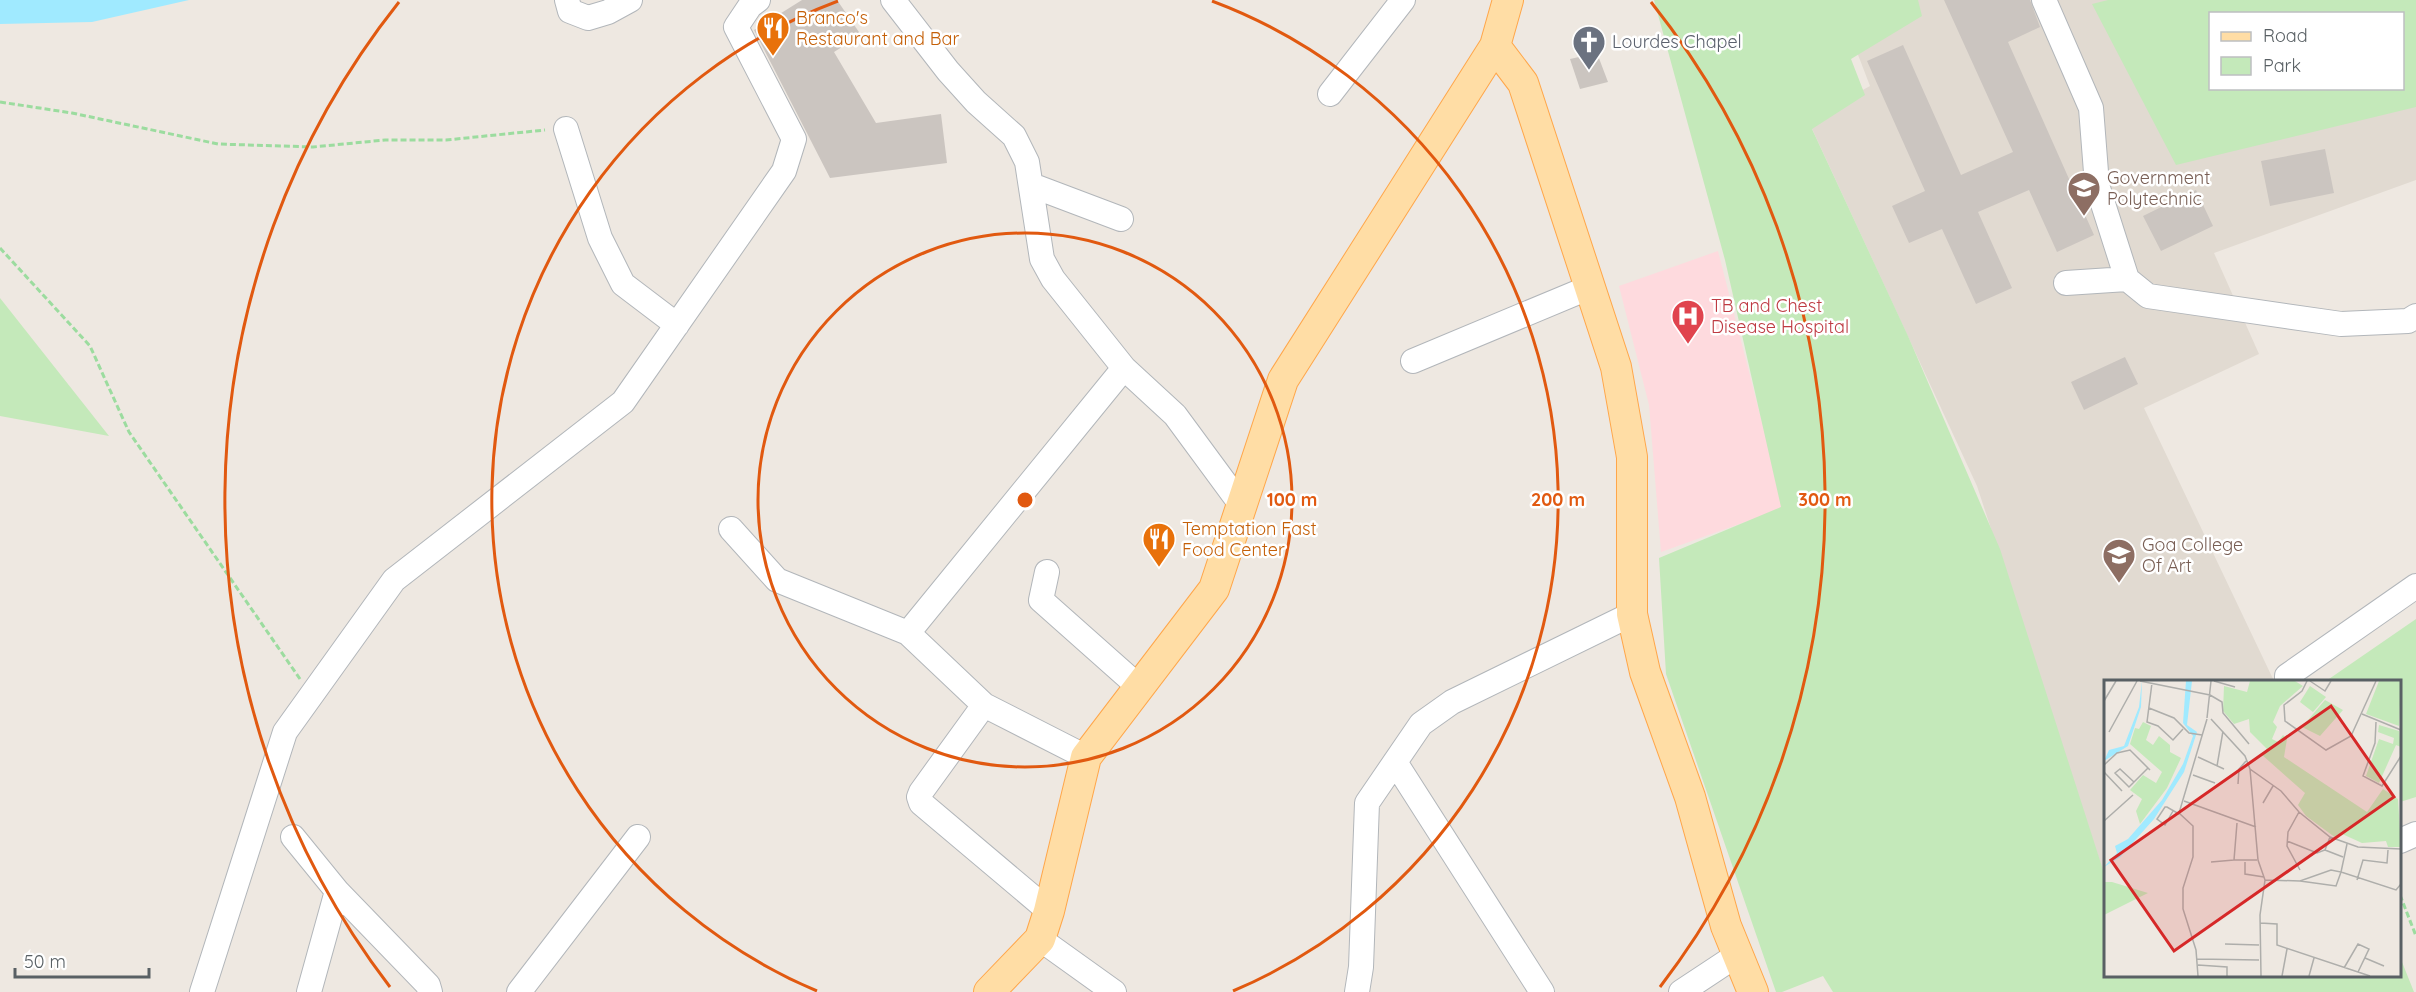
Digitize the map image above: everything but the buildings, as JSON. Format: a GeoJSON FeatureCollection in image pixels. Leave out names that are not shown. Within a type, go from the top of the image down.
{"type":"FeatureCollection","features":[{"type":"Feature","properties":{"kind":"main road"},"geometry":{"type":"LineString","coordinates":[[989,992],[1044,925],[1086,757],[1214,588],[1283,380],[1495,45],[1509,0]]}},
{"type":"Feature","properties":{"kind":"main road"},"geometry":{"type":"LineString","coordinates":[[1495,45],[1523,83],[1588,288],[1616,367],[1632,457],[1632,614],[1645,672],[1690,798],[1726,926],[1753,992]]}},
{"type":"Feature","properties":{"kind":"street"},"geometry":{"type":"LineString","coordinates":[[567,0],[570,11],[588,18],[608,12],[630,0]]}},
{"type":"Feature","properties":{"kind":"street"},"geometry":{"type":"LineString","coordinates":[[893,0],[948,71],[976,102],[1014,136],[1027,162],[1042,259],[1070,302],[1124,368],[1175,416],[1242,506]]}},
{"type":"Feature","properties":{"kind":"street"},"geometry":{"type":"LineString","coordinates":[[1330,94],[1402,0]]}},
{"type":"Feature","properties":{"kind":"street"},"geometry":{"type":"LineString","coordinates":[[2044,0],[2091,108],[2097,185],[2127,279],[2148,296],[2341,324],[2408,321],[2416,316]]}},
{"type":"Feature","properties":{"kind":"street"},"geometry":{"type":"LineString","coordinates":[[202,992],[285,732],[311,695],[394,579],[623,402],[784,171],[794,139],[736,27],[746,4]]}},
{"type":"Feature","properties":{"kind":"street"},"geometry":{"type":"LineString","coordinates":[[566,129],[600,238],[623,284],[677,324]]}},
{"type":"Feature","properties":{"kind":"street"},"geometry":{"type":"LineString","coordinates":[[1031,185],[1121,219]]}},
{"type":"Feature","properties":{"kind":"street"},"geometry":{"type":"LineString","coordinates":[[2066,283],[2127,279]]}},
{"type":"Feature","properties":{"kind":"street"},"geometry":{"type":"LineString","coordinates":[[1413,361],[1588,288]]}},
{"type":"Feature","properties":{"kind":"street"},"geometry":{"type":"LineString","coordinates":[[908,633],[1124,368]]}},
{"type":"Feature","properties":{"kind":"street"},"geometry":{"type":"LineString","coordinates":[[731,529],[777,580],[908,633],[984,705],[1086,757]]}},
{"type":"Feature","properties":{"kind":"street"},"geometry":{"type":"LineString","coordinates":[[1047,572],[1041,600],[1139,687]]}},
{"type":"Feature","properties":{"kind":"street"},"geometry":{"type":"LineString","coordinates":[[2288,680],[2287,676],[2416,585]]}},
{"type":"Feature","properties":{"kind":"street"},"geometry":{"type":"LineString","coordinates":[[1357,992],[1361,968],[1367,803],[1422,724],[1452,702],[1632,614]]}},
{"type":"Feature","properties":{"kind":"street"},"geometry":{"type":"LineString","coordinates":[[984,705],[919,797],[921,803],[1114,992]]}},
{"type":"Feature","properties":{"kind":"street"},"geometry":{"type":"LineString","coordinates":[[1395,762],[1542,992]]}},
{"type":"Feature","properties":{"kind":"street"},"geometry":{"type":"LineString","coordinates":[[2401,841],[2416,834]]}},
{"type":"Feature","properties":{"kind":"street"},"geometry":{"type":"LineString","coordinates":[[293,837],[337,891],[428,985],[430,992]]}},
{"type":"Feature","properties":{"kind":"street"},"geometry":{"type":"LineString","coordinates":[[519,992],[638,837]]}},
{"type":"Feature","properties":{"kind":"street"},"geometry":{"type":"LineString","coordinates":[[309,992],[337,891]]}},
{"type":"Feature","properties":{"kind":"street"},"geometry":{"type":"LineString","coordinates":[[1682,992],[1737,956]]}},
{"type":"Feature","properties":{"kind":"path"},"geometry":{"type":"LineString","coordinates":[[0,102],[72,113],[218,144],[313,147],[385,140],[446,140],[566,129]]}},
{"type":"Feature","properties":{"kind":"path"},"geometry":{"type":"LineString","coordinates":[[0,248],[90,346],[129,432],[311,695]]}},
{"type":"Feature","properties":{"kind":"path"},"geometry":{"type":"LineString","coordinates":[[2401,898],[2416,936]]}},
{"type":"Feature","properties":{"kind":"shaded area","name":"Government Polytechnic"},"geometry":{"type":"Polygon","coordinates":[[[1837,0],[2416,0],[2416,180],[2214,253],[2259,354],[2144,408],[2274,680],[2104,680],[2104,874],[1977,486],[1808,120],[1870,86],[1837,0]]]}},
{"type":"Feature","properties":{"kind":"shaded area","name":"TB and Chest Disease Hospital"},"geometry":{"type":"Polygon","coordinates":[[[1718,251],[1784,508],[1661,552],[1649,405],[1619,286],[1718,251]]]}},
{"type":"Feature","properties":{"kind":"green space"},"geometry":{"type":"Polygon","coordinates":[[[1654,0],[1918,0],[1922,16],[1851,59],[1865,95],[1812,129],[1908,336],[2000,549],[2104,873],[2104,977],[2401,977],[2401,960],[2414,992],[1833,992],[1823,976],[1782,992],[1776,992],[1666,674],[1659,558],[1781,507],[1725,260],[1654,0]]]}},
{"type":"Feature","properties":{"kind":"green space"},"geometry":{"type":"Polygon","coordinates":[[[2108,0],[2416,0],[2416,107],[2176,165],[2092,4],[2108,0]]]}},
{"type":"Feature","properties":{"kind":"green space"},"geometry":{"type":"Polygon","coordinates":[[[0,298],[109,436],[0,416],[0,298]]]}},
{"type":"Feature","properties":{"kind":"green space"},"geometry":{"type":"Polygon","coordinates":[[[2416,619],[2416,797],[2401,802],[2401,680],[2327,680],[2416,619]]]}},
{"type":"Feature","properties":{"kind":"water"},"geometry":{"type":"Polygon","coordinates":[[[0,0],[189,0],[92,22],[0,24],[0,0]]]}},
{"type":"Feature","properties":{"kind":"place","name":"Branco's Restaurant and Bar"},"geometry":{"type":"Point","coordinates":[773,57]}},
{"type":"Feature","properties":{"kind":"place","name":"Lourdes Chapel"},"geometry":{"type":"Point","coordinates":[1589,71]}},
{"type":"Feature","properties":{"kind":"place","name":"Government Polytechnic"},"geometry":{"type":"Point","coordinates":[2084,217]}},
{"type":"Feature","properties":{"kind":"place","name":"TB and Chest Disease Hospital"},"geometry":{"type":"Point","coordinates":[1688,345]}},
{"type":"Feature","properties":{"kind":"place","name":"Temptation Fast Food Center"},"geometry":{"type":"Point","coordinates":[1159,568]}},
{"type":"Feature","properties":{"kind":"place","name":"Goa College Of Art"},"geometry":{"type":"Point","coordinates":[2119,584]}}]}
